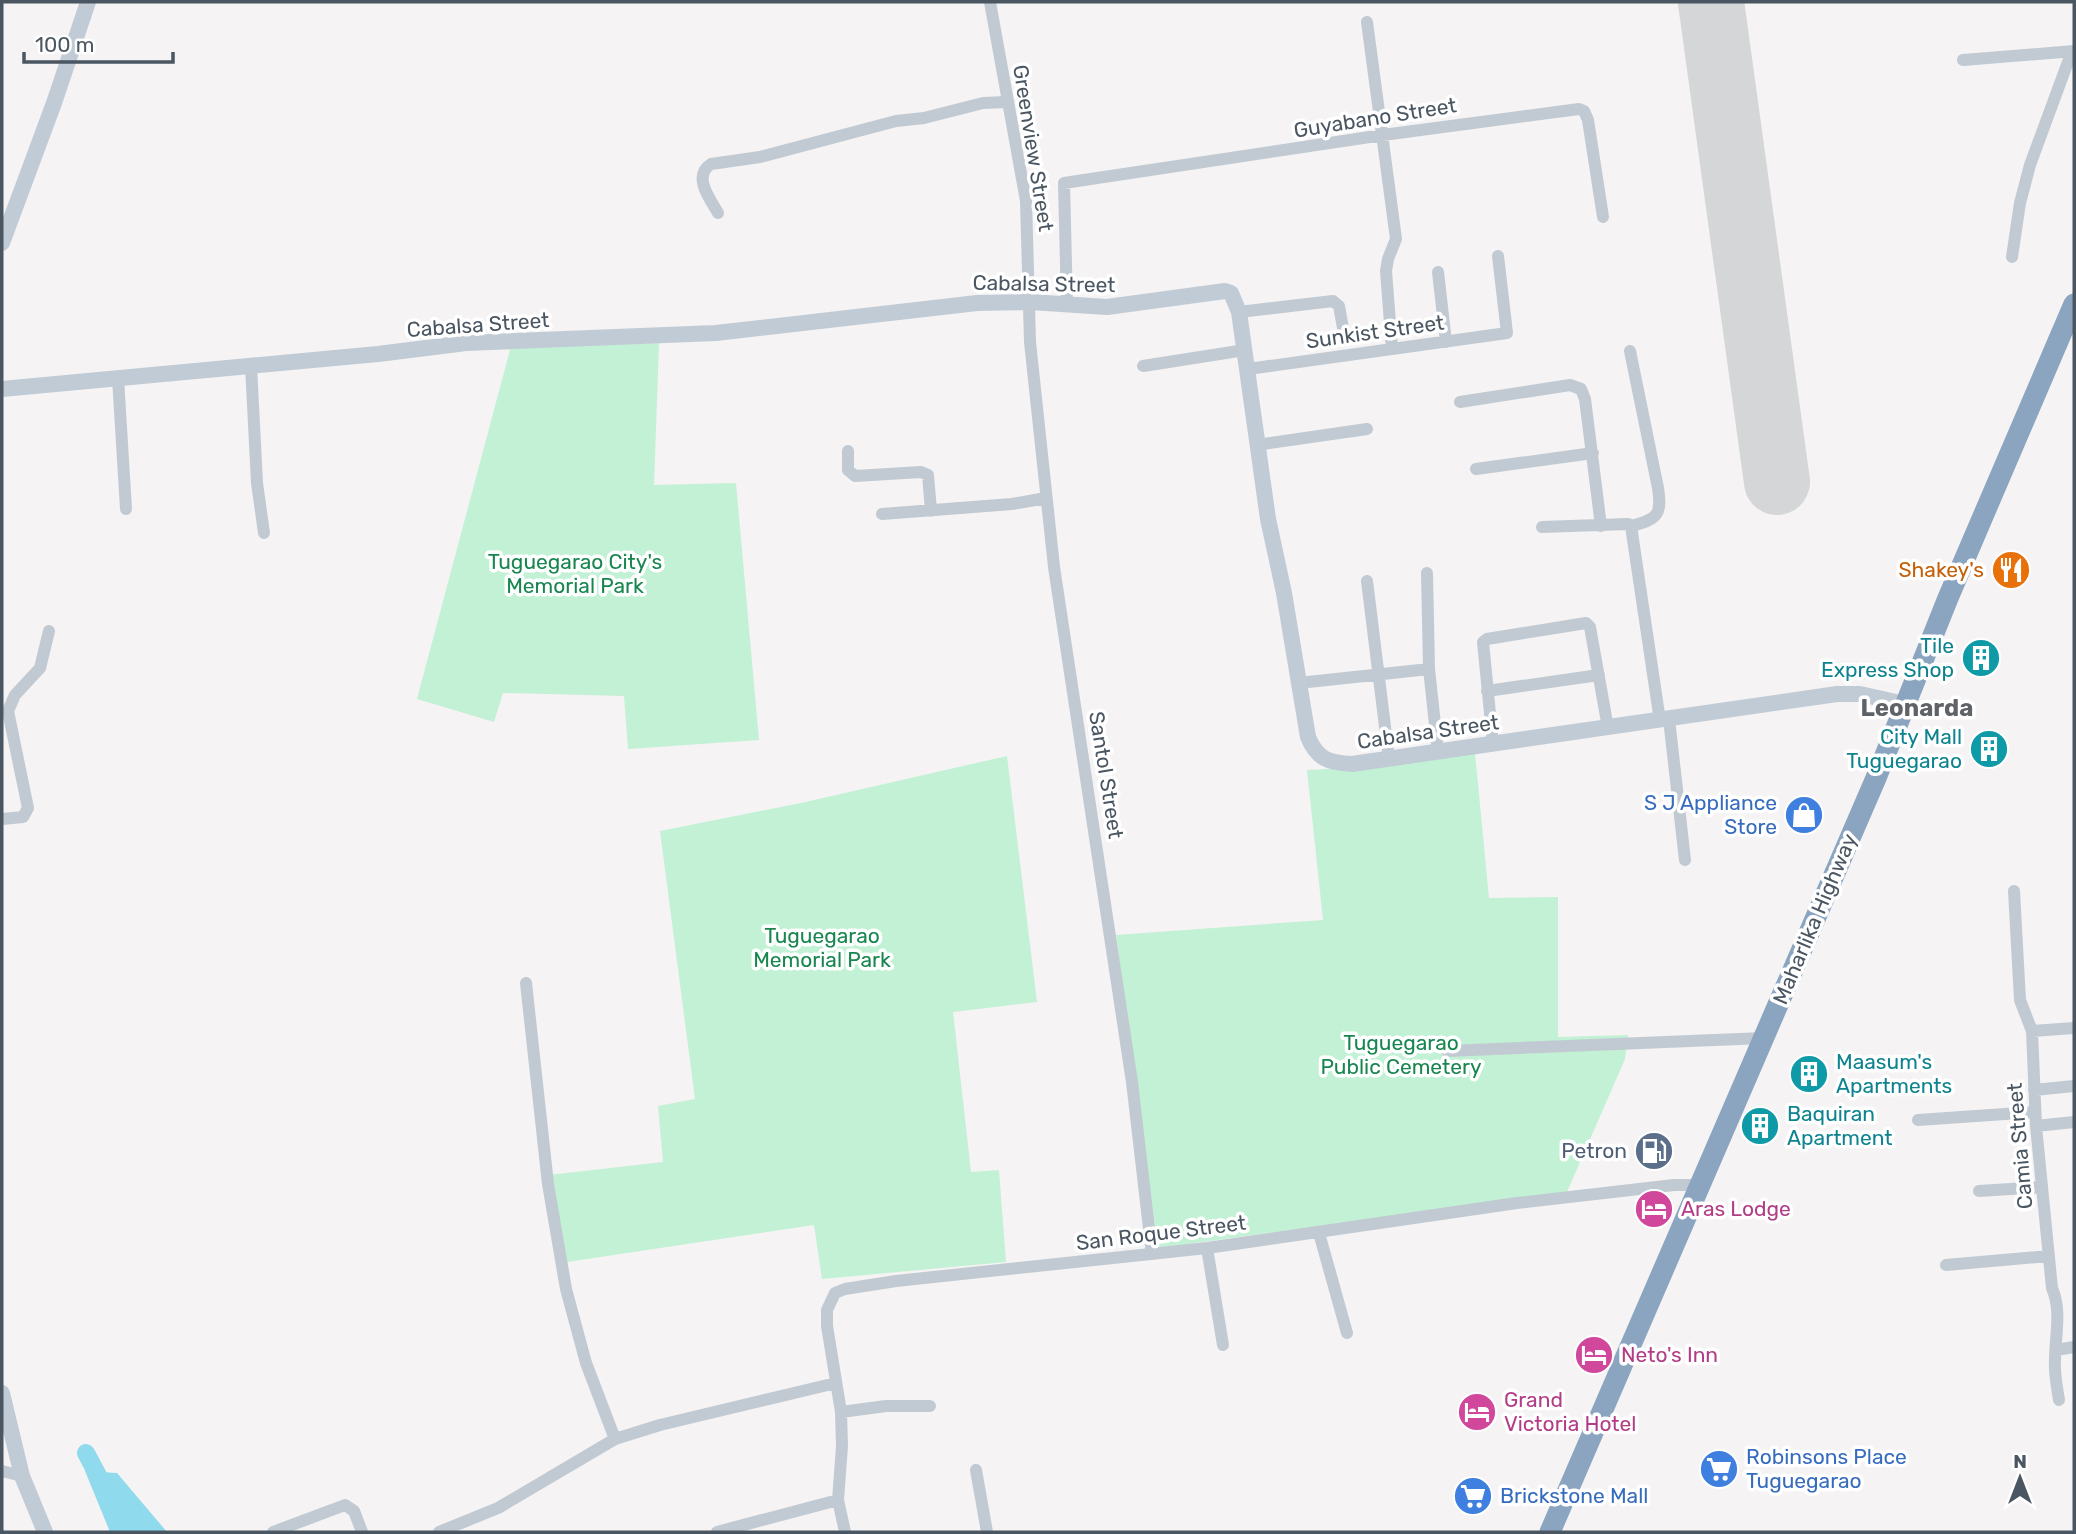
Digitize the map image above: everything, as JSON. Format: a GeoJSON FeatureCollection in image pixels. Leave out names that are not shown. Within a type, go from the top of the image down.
{"type":"FeatureCollection","features":[{"type":"Feature","properties":{"kind":"highway","name":"Maharlika Highway"},"geometry":{"type":"LineString","coordinates":[[1550,1532],[1876,778],[1953,586],[2074,304]]}},
{"type":"Feature","properties":{"kind":"street"},"geometry":{"type":"LineString","coordinates":[[2,243],[88,2]]}},
{"type":"Feature","properties":{"kind":"street","name":"Greenview Street"},"geometry":{"type":"LineString","coordinates":[[994,2],[1007,103],[1028,216],[1030,302]]}},
{"type":"Feature","properties":{"kind":"street"},"geometry":{"type":"LineString","coordinates":[[1367,22],[1396,239],[1388,259],[1387,271],[1392,349]]}},
{"type":"Feature","properties":{"kind":"street"},"geometry":{"type":"LineString","coordinates":[[1963,60],[2073,51],[2030,165],[2020,203],[2012,257]]}},
{"type":"Feature","properties":{"kind":"street"},"geometry":{"type":"LineString","coordinates":[[718,213],[702,180],[703,172],[710,163],[760,158],[896,121],[924,118],[983,103],[1007,103]]}},
{"type":"Feature","properties":{"kind":"street","name":"Guyabano Street"},"geometry":{"type":"LineString","coordinates":[[1067,305],[1064,183],[1383,135],[1583,109],[1588,120],[1603,217]]}},
{"type":"Feature","properties":{"kind":"street","name":"Sunkist Street"},"geometry":{"type":"LineString","coordinates":[[1248,369],[1507,332],[1498,256]]}},
{"type":"Feature","properties":{"kind":"street"},"geometry":{"type":"LineString","coordinates":[[1438,272],[1446,342]]}},
{"type":"Feature","properties":{"kind":"street","name":"Cabalsa Street"},"geometry":{"type":"LineString","coordinates":[[2,389],[378,355],[466,343],[716,333],[944,305],[1030,302],[1129,306],[1216,290],[1231,293],[1239,312],[1268,519],[1284,593],[1308,737],[1319,756],[1337,763],[1389,758],[1837,694],[1860,694],[1905,704]]}},
{"type":"Feature","properties":{"kind":"street"},"geometry":{"type":"LineString","coordinates":[[1239,312],[1334,301],[1339,306],[1343,328]]}},
{"type":"Feature","properties":{"kind":"street","name":"Santol Street"},"geometry":{"type":"LineString","coordinates":[[1030,302],[1030,342],[1054,567],[1132,1082],[1152,1254]]}},
{"type":"Feature","properties":{"kind":"street"},"geometry":{"type":"LineString","coordinates":[[1143,366],[1245,350]]}},
{"type":"Feature","properties":{"kind":"street"},"geometry":{"type":"LineString","coordinates":[[1542,527],[1631,526],[1651,520],[1657,515],[1660,504],[1630,351]]}},
{"type":"Feature","properties":{"kind":"street"},"geometry":{"type":"LineString","coordinates":[[251,366],[257,483],[264,533]]}},
{"type":"Feature","properties":{"kind":"street"},"geometry":{"type":"LineString","coordinates":[[118,378],[126,509]]}},
{"type":"Feature","properties":{"kind":"street"},"geometry":{"type":"LineString","coordinates":[[1460,402],[1570,385],[1583,391],[1601,526]]}},
{"type":"Feature","properties":{"kind":"street"},"geometry":{"type":"LineString","coordinates":[[1256,445],[1367,429]]}},
{"type":"Feature","properties":{"kind":"street"},"geometry":{"type":"LineString","coordinates":[[848,451],[848,470],[855,477],[921,472],[929,475],[932,511]]}},
{"type":"Feature","properties":{"kind":"street"},"geometry":{"type":"LineString","coordinates":[[1476,469],[1592,453]]}},
{"type":"Feature","properties":{"kind":"street"},"geometry":{"type":"LineString","coordinates":[[882,514],[1046,498]]}},
{"type":"Feature","properties":{"kind":"street"},"geometry":{"type":"LineString","coordinates":[[1631,526],[1685,859]]}},
{"type":"Feature","properties":{"kind":"street"},"geometry":{"type":"LineString","coordinates":[[1427,573],[1429,669],[1438,752]]}},
{"type":"Feature","properties":{"kind":"street"},"geometry":{"type":"LineString","coordinates":[[1367,581],[1389,758]]}},
{"type":"Feature","properties":{"kind":"street"},"geometry":{"type":"LineString","coordinates":[[1493,744],[1484,640],[1586,623],[1590,627],[1608,728]]}},
{"type":"Feature","properties":{"kind":"street"},"geometry":{"type":"LineString","coordinates":[[2,819],[23,817],[28,808],[8,712],[15,695],[40,668],[49,631]]}},
{"type":"Feature","properties":{"kind":"street"},"geometry":{"type":"LineString","coordinates":[[1299,683],[1429,669]]}},
{"type":"Feature","properties":{"kind":"street"},"geometry":{"type":"LineString","coordinates":[[1487,691],[1599,675]]}},
{"type":"Feature","properties":{"kind":"street","name":"Camia Street"},"geometry":{"type":"LineString","coordinates":[[2014,891],[2020,1000],[2032,1031],[2041,1187],[2058,1328],[2054,1362],[2059,1399]]}},
{"type":"Feature","properties":{"kind":"street"},"geometry":{"type":"LineString","coordinates":[[526,983],[548,1184],[566,1289],[586,1363],[615,1439]]}},
{"type":"Feature","properties":{"kind":"street"},"geometry":{"type":"LineString","coordinates":[[2032,1031],[2074,1028]]}},
{"type":"Feature","properties":{"kind":"street"},"geometry":{"type":"LineString","coordinates":[[1447,1051],[1764,1038]]}},
{"type":"Feature","properties":{"kind":"street"},"geometry":{"type":"LineString","coordinates":[[2034,1090],[2074,1086]]}},
{"type":"Feature","properties":{"kind":"street"},"geometry":{"type":"LineString","coordinates":[[1918,1120],[2035,1112]]}},
{"type":"Feature","properties":{"kind":"street"},"geometry":{"type":"LineString","coordinates":[[2036,1126],[2074,1122]]}},
{"type":"Feature","properties":{"kind":"street","name":"San Roque Street"},"geometry":{"type":"LineString","coordinates":[[845,1532],[838,1500],[842,1446],[841,1412],[827,1326],[827,1310],[835,1293],[896,1281],[1207,1248],[1517,1203],[1674,1185],[1701,1185]]}},
{"type":"Feature","properties":{"kind":"street"},"geometry":{"type":"LineString","coordinates":[[1979,1191],[2041,1187]]}},
{"type":"Feature","properties":{"kind":"street"},"geometry":{"type":"LineString","coordinates":[[1319,1233],[1347,1333]]}},
{"type":"Feature","properties":{"kind":"street"},"geometry":{"type":"LineString","coordinates":[[1207,1248],[1223,1345]]}},
{"type":"Feature","properties":{"kind":"street"},"geometry":{"type":"LineString","coordinates":[[1945,1265],[2049,1256]]}},
{"type":"Feature","properties":{"kind":"street"},"geometry":{"type":"LineString","coordinates":[[2056,1350],[2074,1347]]}},
{"type":"Feature","properties":{"kind":"street"},"geometry":{"type":"LineString","coordinates":[[439,1532],[498,1508],[615,1439],[660,1425],[836,1383]]}},
{"type":"Feature","properties":{"kind":"street"},"geometry":{"type":"LineString","coordinates":[[2,1393],[22,1476],[45,1532]]}},
{"type":"Feature","properties":{"kind":"street"},"geometry":{"type":"LineString","coordinates":[[841,1412],[886,1406],[930,1406]]}},
{"type":"Feature","properties":{"kind":"street"},"geometry":{"type":"LineString","coordinates":[[976,1470],[987,1532]]}},
{"type":"Feature","properties":{"kind":"street"},"geometry":{"type":"LineString","coordinates":[[2,1471],[22,1476]]}},
{"type":"Feature","properties":{"kind":"street"},"geometry":{"type":"LineString","coordinates":[[717,1532],[838,1500]]}},
{"type":"Feature","properties":{"kind":"street"},"geometry":{"type":"LineString","coordinates":[[273,1532],[345,1506],[354,1511],[362,1532]]}},
{"type":"Feature","properties":{"kind":"green space","name":"Tuguegarao City's Memorial Park"},"geometry":{"type":"Polygon","coordinates":[[[659,343],[654,485],[736,483],[759,740],[628,749],[624,696],[503,693],[494,722],[417,699],[511,346],[659,343]]]}},
{"type":"Feature","properties":{"kind":"green space","name":"Tuguegarao Public Cemetery"},"geometry":{"type":"Polygon","coordinates":[[[1475,753],[1489,898],[1558,897],[1558,1037],[1628,1035],[1625,1059],[1567,1192],[1158,1248],[1116,935],[1323,920],[1307,770],[1349,768],[1475,753]]]}},
{"type":"Feature","properties":{"kind":"green space","name":"Tuguegarao Memorial Park"},"geometry":{"type":"Polygon","coordinates":[[[1007,756],[1037,1002],[953,1012],[971,1172],[999,1170],[1006,1262],[822,1279],[814,1225],[567,1262],[549,1175],[663,1162],[658,1106],[695,1099],[660,831],[801,803],[1007,756]]]}},
{"type":"Feature","properties":{"kind":"water"},"geometry":{"type":"Polygon","coordinates":[[[85,1471],[117,1473],[167,1532],[110,1532],[85,1471]]]}},
{"type":"Feature","properties":{"kind":"waterway"},"geometry":{"type":"LineString","coordinates":[[86,1453],[128,1532]]}},
{"type":"Feature","properties":{"kind":"runway"},"geometry":{"type":"LineString","coordinates":[[1711,2],[1777,482]]}},
{"type":"Feature","properties":{"kind":"place","name":"Shakey's"},"geometry":{"type":"Point","coordinates":[2011,570]}},
{"type":"Feature","properties":{"kind":"place","name":"Tile Express Shop"},"geometry":{"type":"Point","coordinates":[1981,658]}},
{"type":"Feature","properties":{"kind":"place","name":"City Mall Tuguegarao"},"geometry":{"type":"Point","coordinates":[1989,749]}},
{"type":"Feature","properties":{"kind":"place","name":"S J Appliance Store"},"geometry":{"type":"Point","coordinates":[1804,815]}},
{"type":"Feature","properties":{"kind":"place","name":"Maasum's Apartments"},"geometry":{"type":"Point","coordinates":[1809,1074]}},
{"type":"Feature","properties":{"kind":"place","name":"Baquiran Apartment"},"geometry":{"type":"Point","coordinates":[1760,1126]}},
{"type":"Feature","properties":{"kind":"place","name":"Petron"},"geometry":{"type":"Point","coordinates":[1654,1151]}},
{"type":"Feature","properties":{"kind":"place","name":"Aras Lodge"},"geometry":{"type":"Point","coordinates":[1654,1209]}},
{"type":"Feature","properties":{"kind":"place","name":"Neto's Inn"},"geometry":{"type":"Point","coordinates":[1594,1355]}},
{"type":"Feature","properties":{"kind":"place","name":"Grand Victoria Hotel"},"geometry":{"type":"Point","coordinates":[1477,1412]}},
{"type":"Feature","properties":{"kind":"place","name":"Robinsons Place Tuguegarao"},"geometry":{"type":"Point","coordinates":[1719,1469]}},
{"type":"Feature","properties":{"kind":"place","name":"Brickstone Mall"},"geometry":{"type":"Point","coordinates":[1473,1496]}},
{"type":"Feature","properties":{"kind":"district","name":"Leonarda"},"geometry":{"type":"Point","coordinates":[1917,708]}}]}
